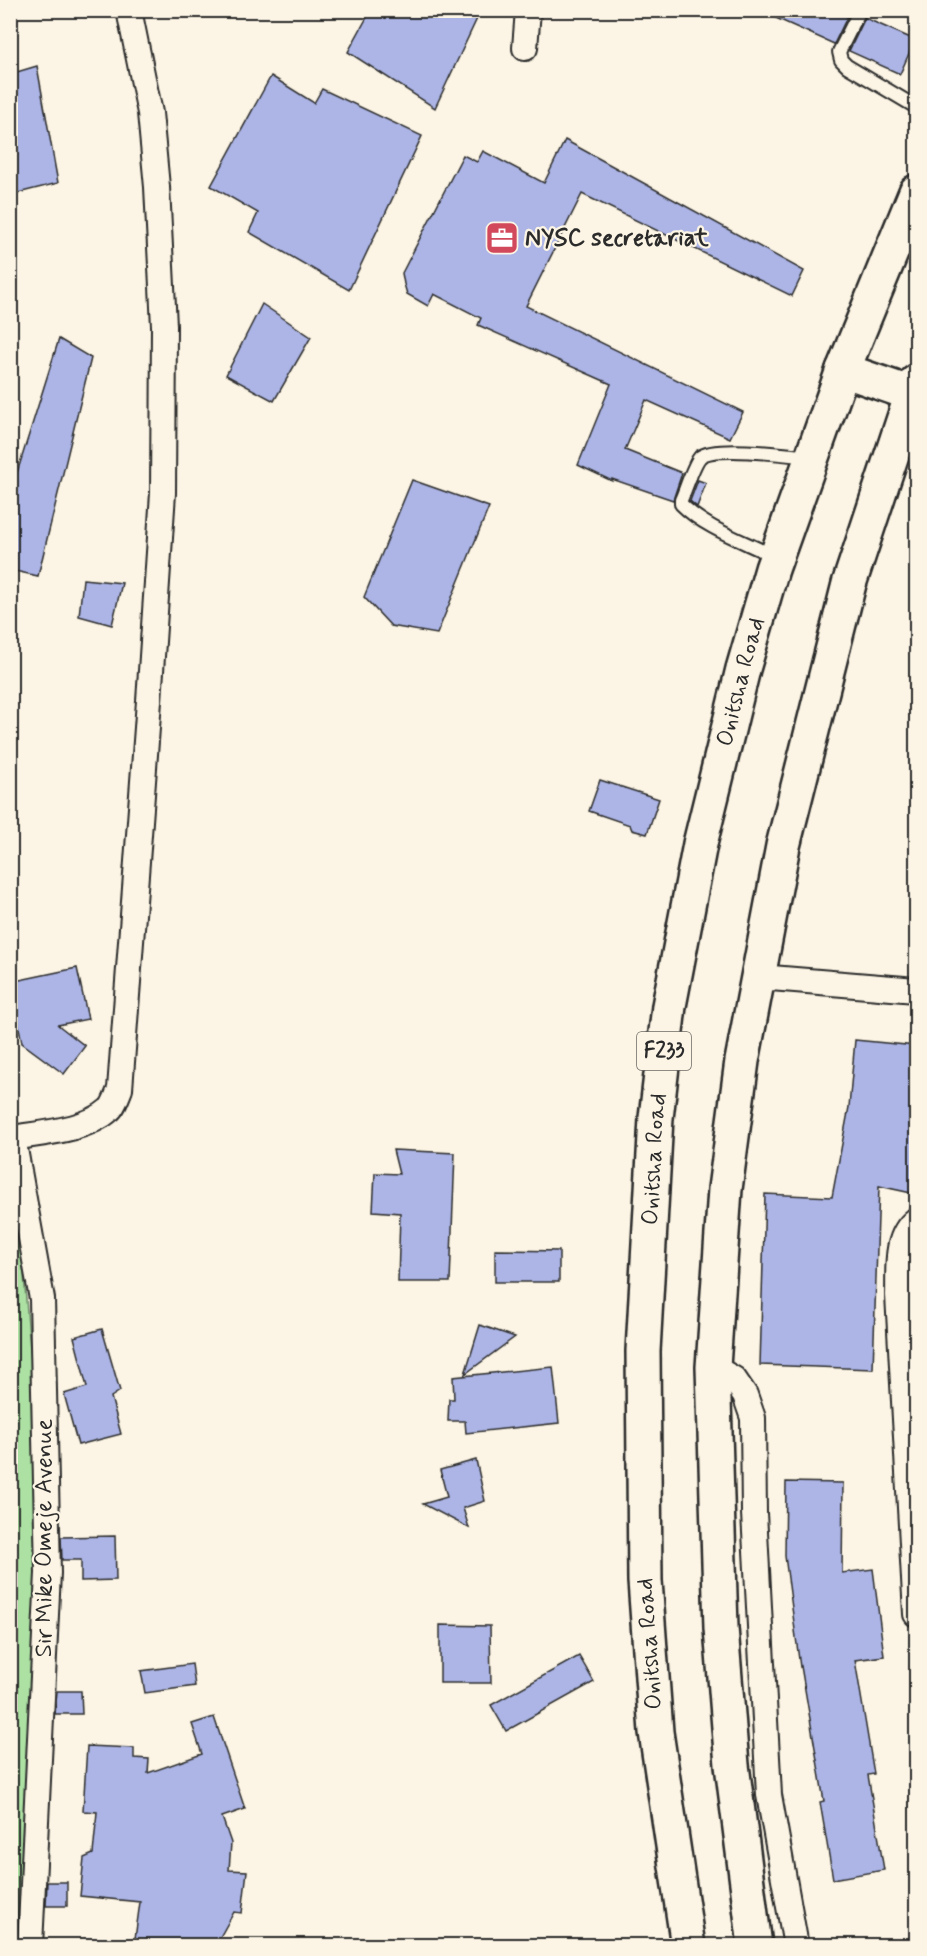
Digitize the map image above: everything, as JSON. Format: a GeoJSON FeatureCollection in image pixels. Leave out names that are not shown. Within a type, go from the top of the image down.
{"type":"FeatureCollection","features":[{"type":"Feature","properties":{"kind":"main road","name":"Onitsha Road"},"geometry":{"type":"LineString","coordinates":[[688,1946],[656,1732],[645,1581],[643,1351],[654,1159],[669,1006],[700,844],[743,669],[776,557],[843,370],[916,192]]}},
{"type":"Feature","properties":{"kind":"main road"},"geometry":{"type":"LineString","coordinates":[[755,1946],[732,1766],[721,1628],[713,1367],[725,1189],[742,1061],[783,846],[849,584],[914,388],[843,370]]}},
{"type":"Feature","properties":{"kind":"street"},"geometry":{"type":"LineString","coordinates":[[12,1136],[79,1126],[97,1119],[111,1109],[120,1089],[163,481],[164,326],[157,187],[150,113],[129,10]]}},
{"type":"Feature","properties":{"kind":"street"},"geometry":{"type":"LineString","coordinates":[[525,48],[528,10]]}},
{"type":"Feature","properties":{"kind":"street"},"geometry":{"type":"LineString","coordinates":[[759,976],[916,990]]}},
{"type":"Feature","properties":{"kind":"street","name":"Sir Mike Omeje Avenue"},"geometry":{"type":"LineString","coordinates":[[12,1136],[42,1299],[43,1334],[48,1573],[30,1946]]}},
{"type":"Feature","properties":{"kind":"street"},"geometry":{"type":"LineString","coordinates":[[916,1220],[908,1226],[899,1249],[898,1295],[916,1614]]}},
{"type":"Feature","properties":{"kind":"street"},"geometry":{"type":"LineString","coordinates":[[713,1367],[734,1379],[745,1395],[753,1418],[754,1514],[770,1795],[796,1946]]}},
{"type":"Feature","properties":{"kind":"lane"},"geometry":{"type":"LineString","coordinates":[[860,10],[839,52],[841,60],[847,66],[916,107]]}},
{"type":"Feature","properties":{"kind":"lane"},"geometry":{"type":"LineString","coordinates":[[776,557],[713,527],[687,510],[681,504],[681,500],[699,460],[706,454],[740,451],[811,457]]}},
{"type":"Feature","properties":{"kind":"green space"},"geometry":{"type":"Polygon","coordinates":[[[10,1136],[13,1138],[48,1573],[23,1946],[10,1945],[10,1136]]]}},
{"type":"Feature","properties":{"kind":"building"},"geometry":{"type":"Polygon","coordinates":[[[371,10],[481,10],[435,108],[348,52],[371,10]]]}},
{"type":"Feature","properties":{"kind":"building"},"geometry":{"type":"Polygon","coordinates":[[[758,10],[849,10],[850,11],[834,44],[758,10]]]}},
{"type":"Feature","properties":{"kind":"building"},"geometry":{"type":"Polygon","coordinates":[[[865,18],[915,40],[900,74],[849,51],[865,18]]]}},
{"type":"Feature","properties":{"kind":"building"},"geometry":{"type":"Polygon","coordinates":[[[37,66],[58,183],[10,195],[10,74],[37,66]]]}},
{"type":"Feature","properties":{"kind":"building"},"geometry":{"type":"Polygon","coordinates":[[[271,76],[314,103],[322,89],[422,136],[349,290],[249,232],[258,213],[211,186],[271,76]]]}},
{"type":"Feature","properties":{"kind":"building"},"geometry":{"type":"Polygon","coordinates":[[[565,140],[804,271],[792,296],[582,194],[526,306],[743,412],[730,438],[646,400],[625,450],[682,473],[673,500],[612,479],[612,481],[578,465],[611,384],[478,325],[481,318],[434,294],[428,306],[407,294],[404,284],[402,273],[463,155],[477,162],[483,151],[544,183],[565,140]]]}},
{"type":"Feature","properties":{"kind":"building"},"geometry":{"type":"Polygon","coordinates":[[[262,304],[311,337],[274,401],[226,375],[262,304]]]}},
{"type":"Feature","properties":{"kind":"building"},"geometry":{"type":"Polygon","coordinates":[[[59,339],[91,358],[38,576],[10,570],[10,495],[59,339]]]}},
{"type":"Feature","properties":{"kind":"building"},"geometry":{"type":"Polygon","coordinates":[[[412,480],[489,507],[437,634],[391,626],[364,597],[412,480]]]}},
{"type":"Feature","properties":{"kind":"building"},"geometry":{"type":"Polygon","coordinates":[[[698,480],[706,483],[697,507],[690,501],[698,480]]]}},
{"type":"Feature","properties":{"kind":"building"},"geometry":{"type":"Polygon","coordinates":[[[83,579],[122,583],[112,625],[79,616],[83,579]]]}},
{"type":"Feature","properties":{"kind":"building"},"geometry":{"type":"Polygon","coordinates":[[[600,780],[659,799],[647,834],[632,830],[630,825],[589,811],[600,780]]]}},
{"type":"Feature","properties":{"kind":"building"},"geometry":{"type":"Polygon","coordinates":[[[77,968],[88,1019],[58,1025],[85,1046],[64,1074],[22,1043],[10,982],[77,968]]]}},
{"type":"Feature","properties":{"kind":"building"},"geometry":{"type":"Polygon","coordinates":[[[855,1040],[916,1046],[916,1194],[879,1186],[873,1369],[760,1365],[765,1194],[832,1197],[849,1107],[855,1040]]]}},
{"type":"Feature","properties":{"kind":"building"},"geometry":{"type":"Polygon","coordinates":[[[393,1150],[455,1153],[450,1282],[398,1282],[400,1213],[373,1211],[375,1173],[399,1174],[393,1150]]]}},
{"type":"Feature","properties":{"kind":"building"},"geometry":{"type":"Polygon","coordinates":[[[495,1250],[559,1251],[559,1282],[495,1282],[495,1250]]]}},
{"type":"Feature","properties":{"kind":"building"},"geometry":{"type":"Polygon","coordinates":[[[480,1325],[515,1337],[465,1374],[480,1325]]]}},
{"type":"Feature","properties":{"kind":"building"},"geometry":{"type":"Polygon","coordinates":[[[102,1329],[120,1391],[111,1397],[121,1434],[78,1445],[64,1394],[87,1387],[74,1337],[102,1329]]]}},
{"type":"Feature","properties":{"kind":"building"},"geometry":{"type":"Polygon","coordinates":[[[553,1367],[559,1423],[466,1433],[465,1421],[448,1421],[449,1399],[454,1399],[453,1377],[553,1367]]]}},
{"type":"Feature","properties":{"kind":"building"},"geometry":{"type":"Polygon","coordinates":[[[476,1460],[485,1501],[463,1508],[469,1528],[423,1504],[447,1497],[440,1470],[476,1460]]]}},
{"type":"Feature","properties":{"kind":"building"},"geometry":{"type":"Polygon","coordinates":[[[786,1482],[843,1483],[842,1573],[873,1569],[884,1656],[855,1660],[874,1774],[868,1775],[884,1870],[833,1879],[820,1802],[824,1801],[800,1667],[785,1556],[786,1482]]]}},
{"type":"Feature","properties":{"kind":"building"},"geometry":{"type":"Polygon","coordinates":[[[115,1536],[116,1580],[81,1581],[81,1560],[62,1560],[61,1537],[115,1536]]]}},
{"type":"Feature","properties":{"kind":"building"},"geometry":{"type":"Polygon","coordinates":[[[440,1625],[490,1626],[491,1683],[440,1683],[440,1625]]]}},
{"type":"Feature","properties":{"kind":"building"},"geometry":{"type":"Polygon","coordinates":[[[579,1656],[594,1682],[506,1731],[491,1705],[579,1656]]]}},
{"type":"Feature","properties":{"kind":"building"},"geometry":{"type":"Polygon","coordinates":[[[192,1664],[195,1686],[145,1693],[141,1671],[192,1664]]]}},
{"type":"Feature","properties":{"kind":"building"},"geometry":{"type":"Polygon","coordinates":[[[57,1691],[81,1691],[82,1714],[55,1714],[57,1691]]]}},
{"type":"Feature","properties":{"kind":"building"},"geometry":{"type":"Polygon","coordinates":[[[214,1717],[245,1809],[222,1817],[231,1843],[229,1870],[247,1871],[242,1913],[234,1912],[215,1946],[134,1946],[140,1902],[80,1896],[84,1858],[93,1854],[97,1812],[83,1811],[87,1746],[134,1748],[134,1758],[149,1759],[148,1773],[202,1754],[192,1724],[214,1717]]]}},
{"type":"Feature","properties":{"kind":"building"},"geometry":{"type":"Polygon","coordinates":[[[47,1882],[67,1882],[67,1906],[46,1906],[47,1882]]]}},
{"type":"Feature","properties":{"kind":"place","name":"NYSC secretariat"},"geometry":{"type":"Point","coordinates":[502,238]}}]}
